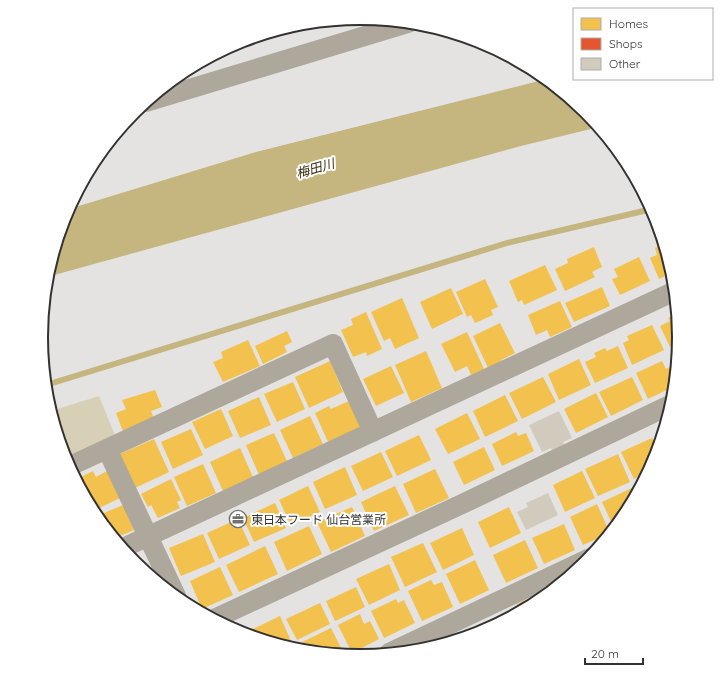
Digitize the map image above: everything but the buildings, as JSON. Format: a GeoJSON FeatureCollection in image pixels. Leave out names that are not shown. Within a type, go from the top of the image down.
{"type":"FeatureCollection","features":[{"type":"Feature","properties":{"kind":"street"},"geometry":{"type":"LineString","coordinates":[[160,98],[394,27]]}},
{"type":"Feature","properties":{"kind":"street"},"geometry":{"type":"LineString","coordinates":[[128,546],[670,294]]}},
{"type":"Feature","properties":{"kind":"street"},"geometry":{"type":"LineString","coordinates":[[76,463],[333,344],[373,432]]}},
{"type":"Feature","properties":{"kind":"street"},"geometry":{"type":"LineString","coordinates":[[221,616],[460,505],[665,408]]}},
{"type":"Feature","properties":{"kind":"street"},"geometry":{"type":"LineString","coordinates":[[107,449],[171,585]]}},
{"type":"Feature","properties":{"kind":"street"},"geometry":{"type":"LineString","coordinates":[[404,646],[572,567]]}},
{"type":"Feature","properties":{"kind":"shaded area"},"geometry":{"type":"Polygon","coordinates":[[[99,396],[116,438],[72,456],[57,409],[99,396]]]}},
{"type":"Feature","properties":{"kind":"water","name":"梅田川"},"geometry":{"type":"Polygon","coordinates":[[[539,81],[566,102],[593,129],[521,146],[54,275],[65,237],[77,206],[256,152],[539,81]]]}},
{"type":"Feature","properties":{"kind":"waterway"},"geometry":{"type":"LineString","coordinates":[[52,383],[507,243],[645,211]]}},
{"type":"Feature","properties":{"kind":"place","name":"東日本フード 仙台営業所"},"geometry":{"type":"Point","coordinates":[238,519]}}]}
